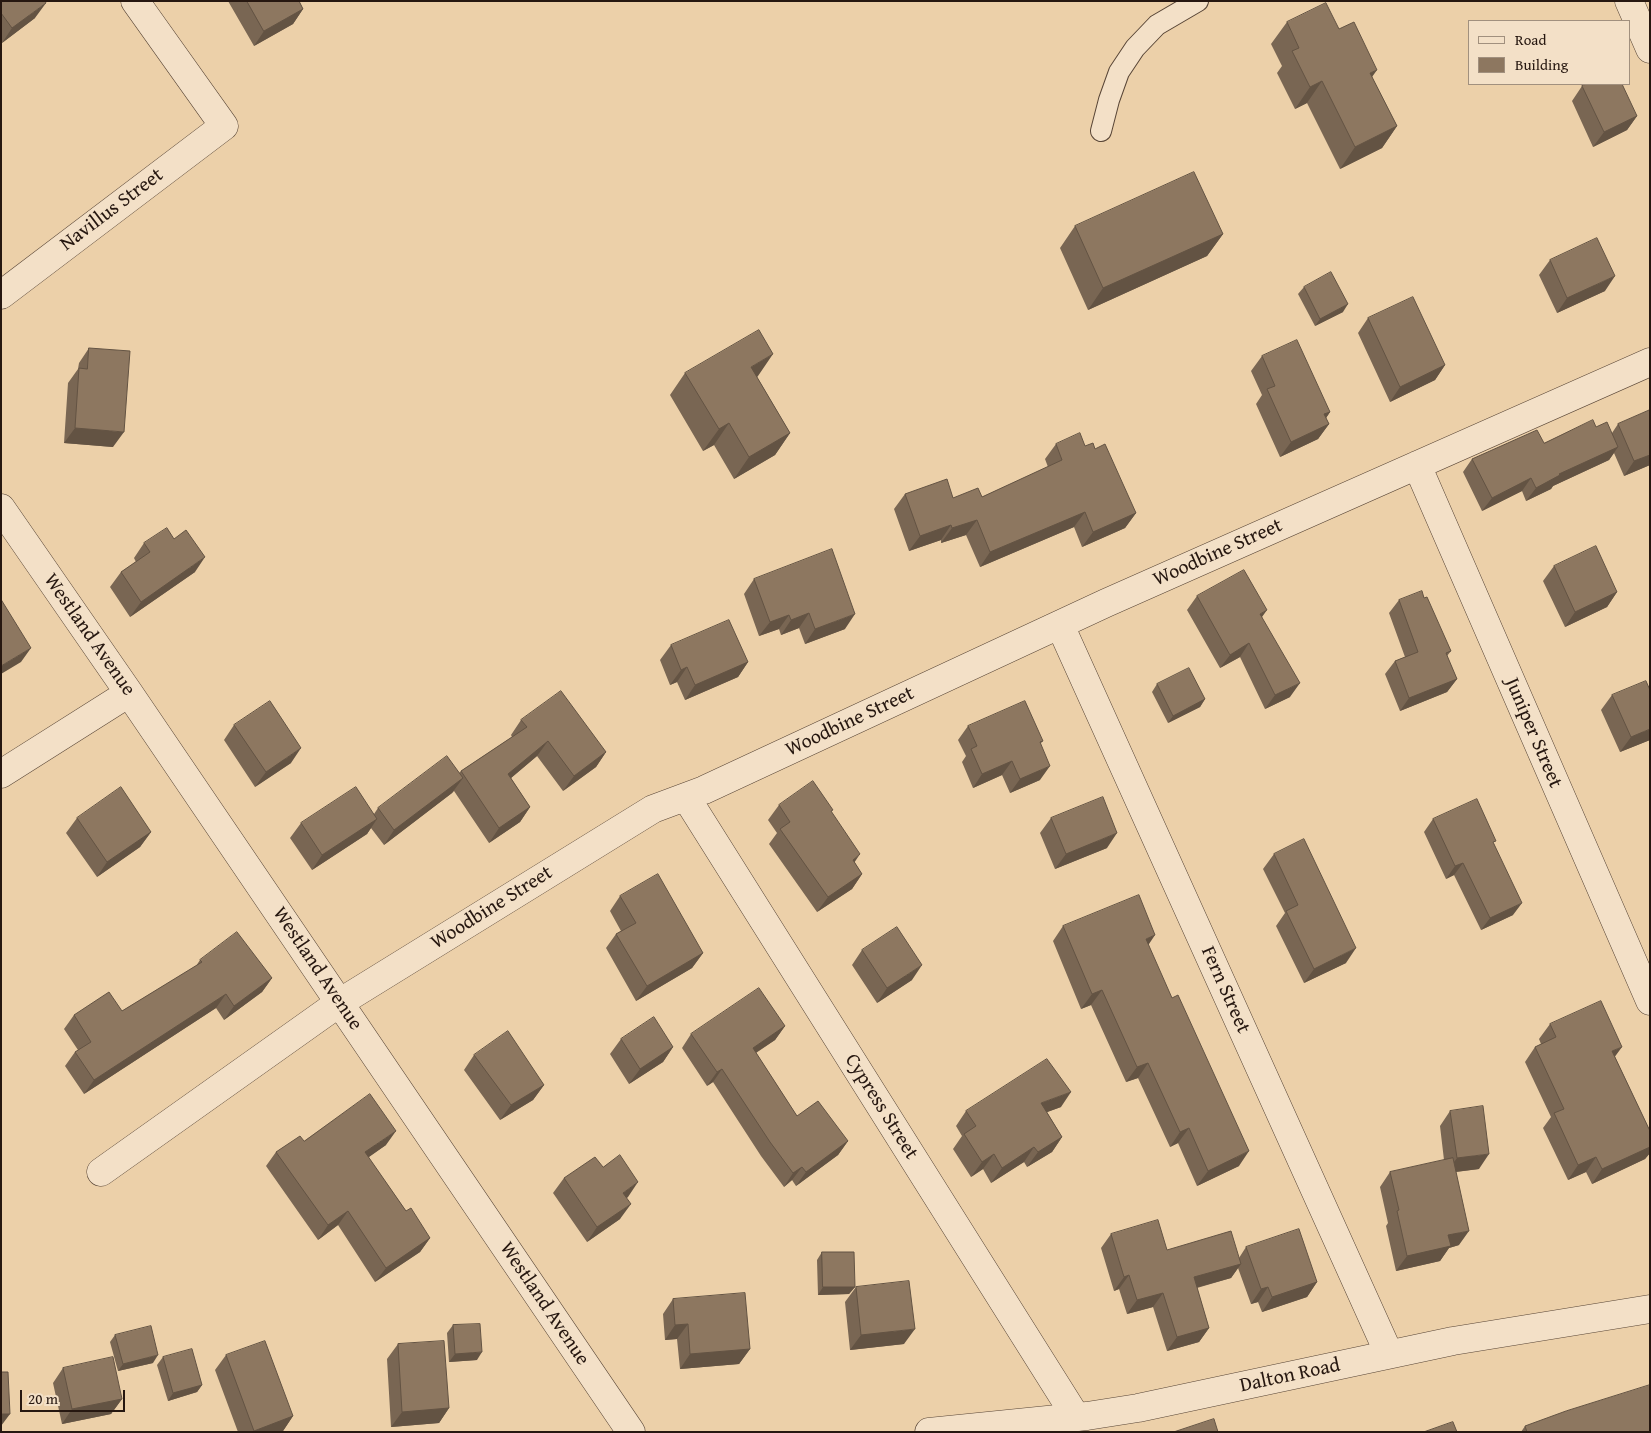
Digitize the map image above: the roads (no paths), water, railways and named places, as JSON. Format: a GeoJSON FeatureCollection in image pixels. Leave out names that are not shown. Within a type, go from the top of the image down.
{"type":"FeatureCollection","features":[{"type":"Feature","properties":{"kind":"street","name":"Navillus Street"},"geometry":{"type":"LineString","coordinates":[[1,295],[224,126],[134,1]]}},
{"type":"Feature","properties":{"kind":"street"},"geometry":{"type":"LineString","coordinates":[[1629,1],[1650,49]]}},
{"type":"Feature","properties":{"kind":"street","name":"Woodbine Street"},"geometry":{"type":"LineString","coordinates":[[101,1172],[339,1003],[653,809],[686,797],[1060,625],[1650,362]]}},
{"type":"Feature","properties":{"kind":"street","name":"Juniper Street"},"geometry":{"type":"LineString","coordinates":[[1417,465],[1650,1001]]}},
{"type":"Feature","properties":{"kind":"street","name":"Westland Avenue"},"geometry":{"type":"LineString","coordinates":[[1,508],[129,693],[631,1432]]}},
{"type":"Feature","properties":{"kind":"street","name":"Fern Street"},"geometry":{"type":"LineString","coordinates":[[1060,625],[1389,1354]]}},
{"type":"Feature","properties":{"kind":"street"},"geometry":{"type":"LineString","coordinates":[[1,774],[129,693]]}},
{"type":"Feature","properties":{"kind":"street","name":"Cypress Street"},"geometry":{"type":"LineString","coordinates":[[686,797],[1076,1417]]}},
{"type":"Feature","properties":{"kind":"street","name":"Dalton Road"},"geometry":{"type":"LineString","coordinates":[[929,1432],[1076,1417],[1138,1408],[1453,1341],[1650,1308]]}},
{"type":"Feature","properties":{"kind":"lane"},"geometry":{"type":"LineString","coordinates":[[1101,131],[1119,72],[1135,48],[1157,25],[1198,1]]}}]}
